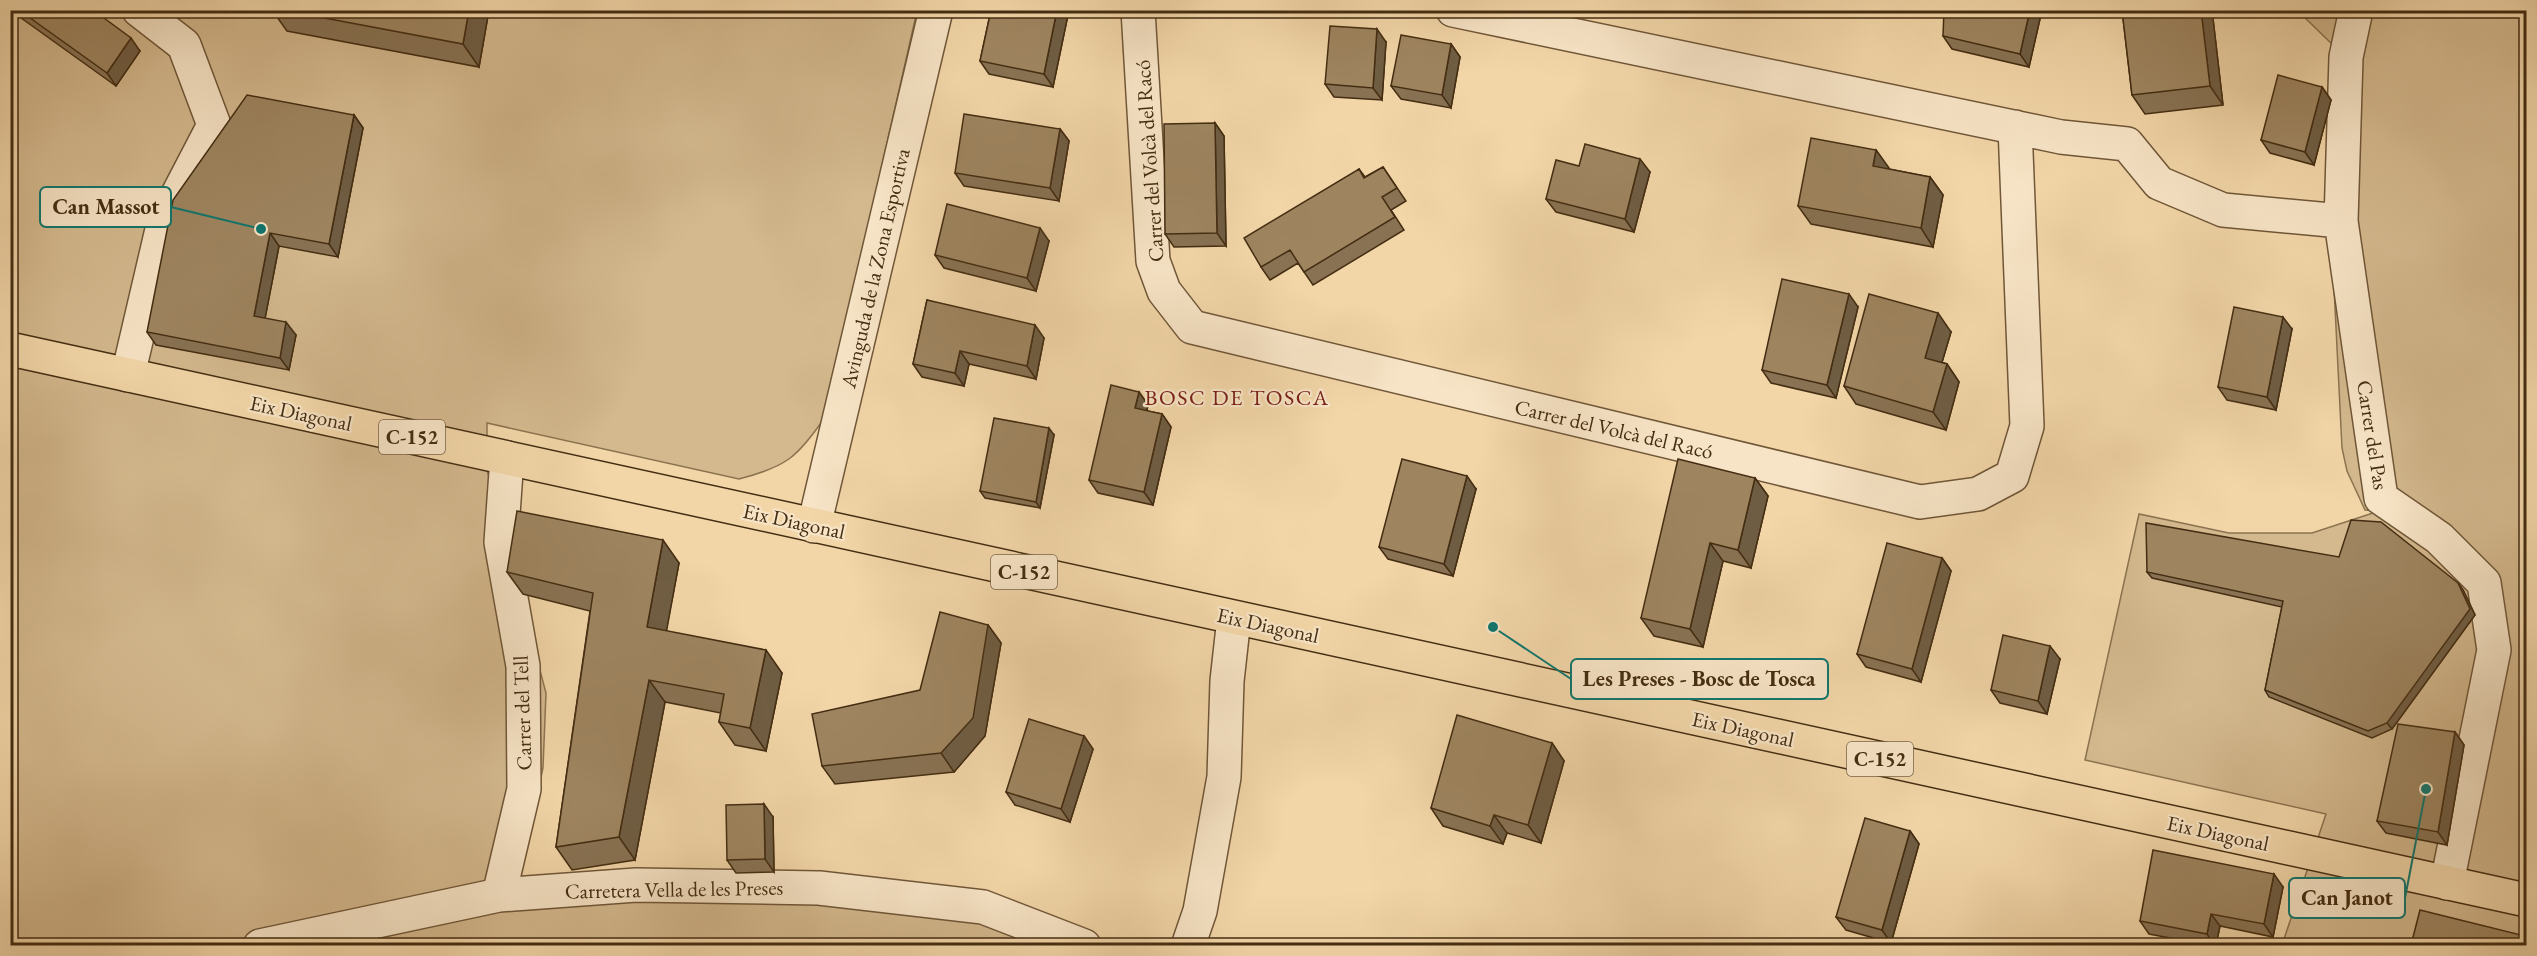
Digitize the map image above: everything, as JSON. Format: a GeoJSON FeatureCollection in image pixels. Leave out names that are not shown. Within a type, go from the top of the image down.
{"type":"FeatureCollection","features":[{"type":"Feature","properties":{"kind":"main road","name":"Eix Diagonal"},"geometry":{"type":"LineString","coordinates":[[10,349],[2526,900]]}},
{"type":"Feature","properties":{"kind":"street"},"geometry":{"type":"LineString","coordinates":[[128,375],[164,221],[214,125],[184,45],[139,10]]}},
{"type":"Feature","properties":{"kind":"street","name":"Avinguda de la Zona Esportiva"},"geometry":{"type":"LineString","coordinates":[[814,526],[936,10]]}},
{"type":"Feature","properties":{"kind":"street","name":"Carrer del Volcà del Racó"},"geometry":{"type":"LineString","coordinates":[[1138,10],[1153,261],[1164,291],[1192,327],[1920,502],[1978,494],[2012,476],[2027,426],[2015,127]]}},
{"type":"Feature","properties":{"kind":"street"},"geometry":{"type":"LineString","coordinates":[[1453,10],[2061,137],[2127,144],[2159,183],[2223,210],[2341,221]]}},
{"type":"Feature","properties":{"kind":"street","name":"Carrer del Pas"},"geometry":{"type":"LineString","coordinates":[[2356,10],[2346,57],[2341,221],[2381,498],[2439,538],[2484,583],[2494,650],[2447,883]]}},
{"type":"Feature","properties":{"kind":"street","name":"Carrer del Tell"},"geometry":{"type":"LineString","coordinates":[[499,895],[524,789],[523,666],[501,542],[507,458]]}},
{"type":"Feature","properties":{"kind":"street"},"geometry":{"type":"LineString","coordinates":[[1188,945],[1200,911],[1224,777],[1227,681],[1234,618]]}},
{"type":"Feature","properties":{"kind":"street","name":"Carretera Vella de les Preses"},"geometry":{"type":"LineString","coordinates":[[260,945],[499,895],[636,885],[819,888],[983,907],[1084,945]]}},
{"type":"Feature","properties":{"kind":"shaded area"},"geometry":{"type":"Polygon","coordinates":[[[10,11],[917,11],[825,417],[798,451],[780,465],[739,479],[487,423],[487,470],[546,693],[543,768],[524,855],[501,889],[1023,909],[1112,945],[11,945],[10,11]]]}},
{"type":"Feature","properties":{"kind":"shaded area"},"geometry":{"type":"Polygon","coordinates":[[[2298,11],[2526,11],[2526,945],[2282,945],[2326,814],[2085,760],[2139,514],[2229,533],[2312,533],[2379,511],[2365,510],[2347,471],[2342,448],[2331,227],[2335,47],[2298,11]]]}},
{"type":"Feature","properties":{"kind":"building"},"geometry":{"type":"Polygon","coordinates":[[[19,10],[93,10],[131,38],[107,73],[19,10]]]}},
{"type":"Feature","properties":{"kind":"building"},"geometry":{"type":"Polygon","coordinates":[[[282,10],[469,10],[463,44],[282,10]]]}},
{"type":"Feature","properties":{"kind":"building"},"geometry":{"type":"Polygon","coordinates":[[[991,10],[1057,10],[1044,74],[980,61],[991,10]]]}},
{"type":"Feature","properties":{"kind":"building"},"geometry":{"type":"Polygon","coordinates":[[[1944,10],[2030,10],[2020,54],[1943,36],[1944,10]]]}},
{"type":"Feature","properties":{"kind":"building"},"geometry":{"type":"Polygon","coordinates":[[[2122,10],[2201,10],[2210,86],[2132,95],[2122,10]]]}},
{"type":"Feature","properties":{"kind":"building"},"geometry":{"type":"Polygon","coordinates":[[[1330,26],[1377,29],[1373,88],[1325,84],[1330,26]]]}},
{"type":"Feature","properties":{"kind":"building"},"geometry":{"type":"Polygon","coordinates":[[[1401,35],[1451,44],[1442,95],[1391,86],[1401,35]]]}},
{"type":"Feature","properties":{"kind":"building"},"geometry":{"type":"Polygon","coordinates":[[[2278,75],[2322,87],[2305,152],[2261,140],[2278,75]]]}},
{"type":"Feature","properties":{"kind":"building"},"geometry":{"type":"Polygon","coordinates":[[[247,95],[354,115],[329,244],[270,233],[254,316],[286,322],[280,358],[147,332],[173,200],[247,95]]]}},
{"type":"Feature","properties":{"kind":"building"},"geometry":{"type":"Polygon","coordinates":[[[964,114],[1060,129],[1050,188],[955,173],[964,114]]]}},
{"type":"Feature","properties":{"kind":"building"},"geometry":{"type":"Polygon","coordinates":[[[1215,123],[1217,233],[1165,234],[1164,124],[1215,123]]]}},
{"type":"Feature","properties":{"kind":"building"},"geometry":{"type":"Polygon","coordinates":[[[1811,138],[1876,150],[1873,166],[1930,177],[1921,228],[1798,206],[1811,138]]]}},
{"type":"Feature","properties":{"kind":"building"},"geometry":{"type":"Polygon","coordinates":[[[1585,144],[1640,159],[1625,219],[1546,199],[1556,160],[1579,166],[1585,144]]]}},
{"type":"Feature","properties":{"kind":"building"},"geometry":{"type":"Polygon","coordinates":[[[1383,167],[1397,188],[1382,197],[1395,217],[1304,272],[1290,250],[1261,267],[1244,238],[1359,169],[1364,178],[1383,167]]]}},
{"type":"Feature","properties":{"kind":"building"},"geometry":{"type":"Polygon","coordinates":[[[947,204],[1040,228],[1027,278],[935,255],[947,204]]]}},
{"type":"Feature","properties":{"kind":"building"},"geometry":{"type":"Polygon","coordinates":[[[1782,279],[1849,294],[1827,385],[1762,370],[1782,279]]]}},
{"type":"Feature","properties":{"kind":"building"},"geometry":{"type":"Polygon","coordinates":[[[1869,294],[1938,313],[1925,358],[1947,364],[1933,412],[1844,386],[1869,294]]]}},
{"type":"Feature","properties":{"kind":"building"},"geometry":{"type":"Polygon","coordinates":[[[927,300],[1035,325],[1027,366],[960,351],[955,373],[913,364],[927,300]]]}},
{"type":"Feature","properties":{"kind":"building"},"geometry":{"type":"Polygon","coordinates":[[[2234,307],[2283,317],[2267,397],[2218,387],[2234,307]]]}},
{"type":"Feature","properties":{"kind":"building"},"geometry":{"type":"Polygon","coordinates":[[[1111,385],[1139,392],[1135,408],[1162,414],[1144,492],[1089,480],[1111,385]]]}},
{"type":"Feature","properties":{"kind":"building"},"geometry":{"type":"Polygon","coordinates":[[[994,418],[1049,428],[1036,502],[980,491],[994,418]]]}},
{"type":"Feature","properties":{"kind":"building"},"geometry":{"type":"Polygon","coordinates":[[[1402,459],[1467,476],[1444,564],[1379,547],[1402,459]]]}},
{"type":"Feature","properties":{"kind":"building"},"geometry":{"type":"Polygon","coordinates":[[[1678,459],[1755,478],[1738,550],[1710,543],[1690,629],[1641,618],[1678,459]]]}},
{"type":"Feature","properties":{"kind":"building"},"geometry":{"type":"Polygon","coordinates":[[[517,511],[663,540],[647,627],[766,650],[750,728],[719,722],[724,694],[649,680],[619,837],[556,847],[593,593],[507,572],[517,511]]]}},
{"type":"Feature","properties":{"kind":"building"},"geometry":{"type":"Polygon","coordinates":[[[2351,520],[2381,522],[2458,583],[2470,609],[2387,723],[2368,731],[2265,690],[2283,601],[2147,572],[2146,523],[2339,557],[2351,520]]]}},
{"type":"Feature","properties":{"kind":"building"},"geometry":{"type":"Polygon","coordinates":[[[1887,543],[1942,558],[1912,669],[1857,654],[1887,543]]]}},
{"type":"Feature","properties":{"kind":"building"},"geometry":{"type":"Polygon","coordinates":[[[940,612],[988,625],[973,718],[941,753],[822,766],[812,714],[920,690],[940,612]]]}},
{"type":"Feature","properties":{"kind":"building"},"geometry":{"type":"Polygon","coordinates":[[[2003,635],[2050,646],[2038,701],[1991,690],[2003,635]]]}},
{"type":"Feature","properties":{"kind":"building"},"geometry":{"type":"Polygon","coordinates":[[[1457,715],[1552,743],[1528,825],[1494,815],[1490,826],[1431,808],[1457,715]]]}},
{"type":"Feature","properties":{"kind":"building"},"geometry":{"type":"Polygon","coordinates":[[[1029,719],[1084,736],[1061,809],[1006,792],[1029,719]]]}},
{"type":"Feature","properties":{"kind":"building"},"geometry":{"type":"Polygon","coordinates":[[[2398,724],[2455,732],[2438,832],[2377,821],[2398,724]]]}},
{"type":"Feature","properties":{"kind":"building"},"geometry":{"type":"Polygon","coordinates":[[[764,804],[765,859],[727,860],[726,805],[764,804]]]}},
{"type":"Feature","properties":{"kind":"building"},"geometry":{"type":"Polygon","coordinates":[[[1865,818],[1910,831],[1882,930],[1836,917],[1865,818]]]}},
{"type":"Feature","properties":{"kind":"building"},"geometry":{"type":"Polygon","coordinates":[[[2153,850],[2274,874],[2264,924],[2211,914],[2207,934],[2140,921],[2153,850]]]}},
{"type":"Feature","properties":{"kind":"building"},"geometry":{"type":"Polygon","coordinates":[[[2420,910],[2525,936],[2523,945],[2411,945],[2420,910]]]}},
{"type":"Feature","properties":{"kind":"place","name":"Can Massot"},"geometry":{"type":"Point","coordinates":[261,229]}},
{"type":"Feature","properties":{"kind":"place","name":"Les Preses - Bosc de Tosca"},"geometry":{"type":"Point","coordinates":[1493,627]}},
{"type":"Feature","properties":{"kind":"place","name":"Can Janot"},"geometry":{"type":"Point","coordinates":[2426,789]}},
{"type":"Feature","properties":{"kind":"district","name":"BOSC DE TOSCA"},"geometry":{"type":"Point","coordinates":[1237,397]}}]}
